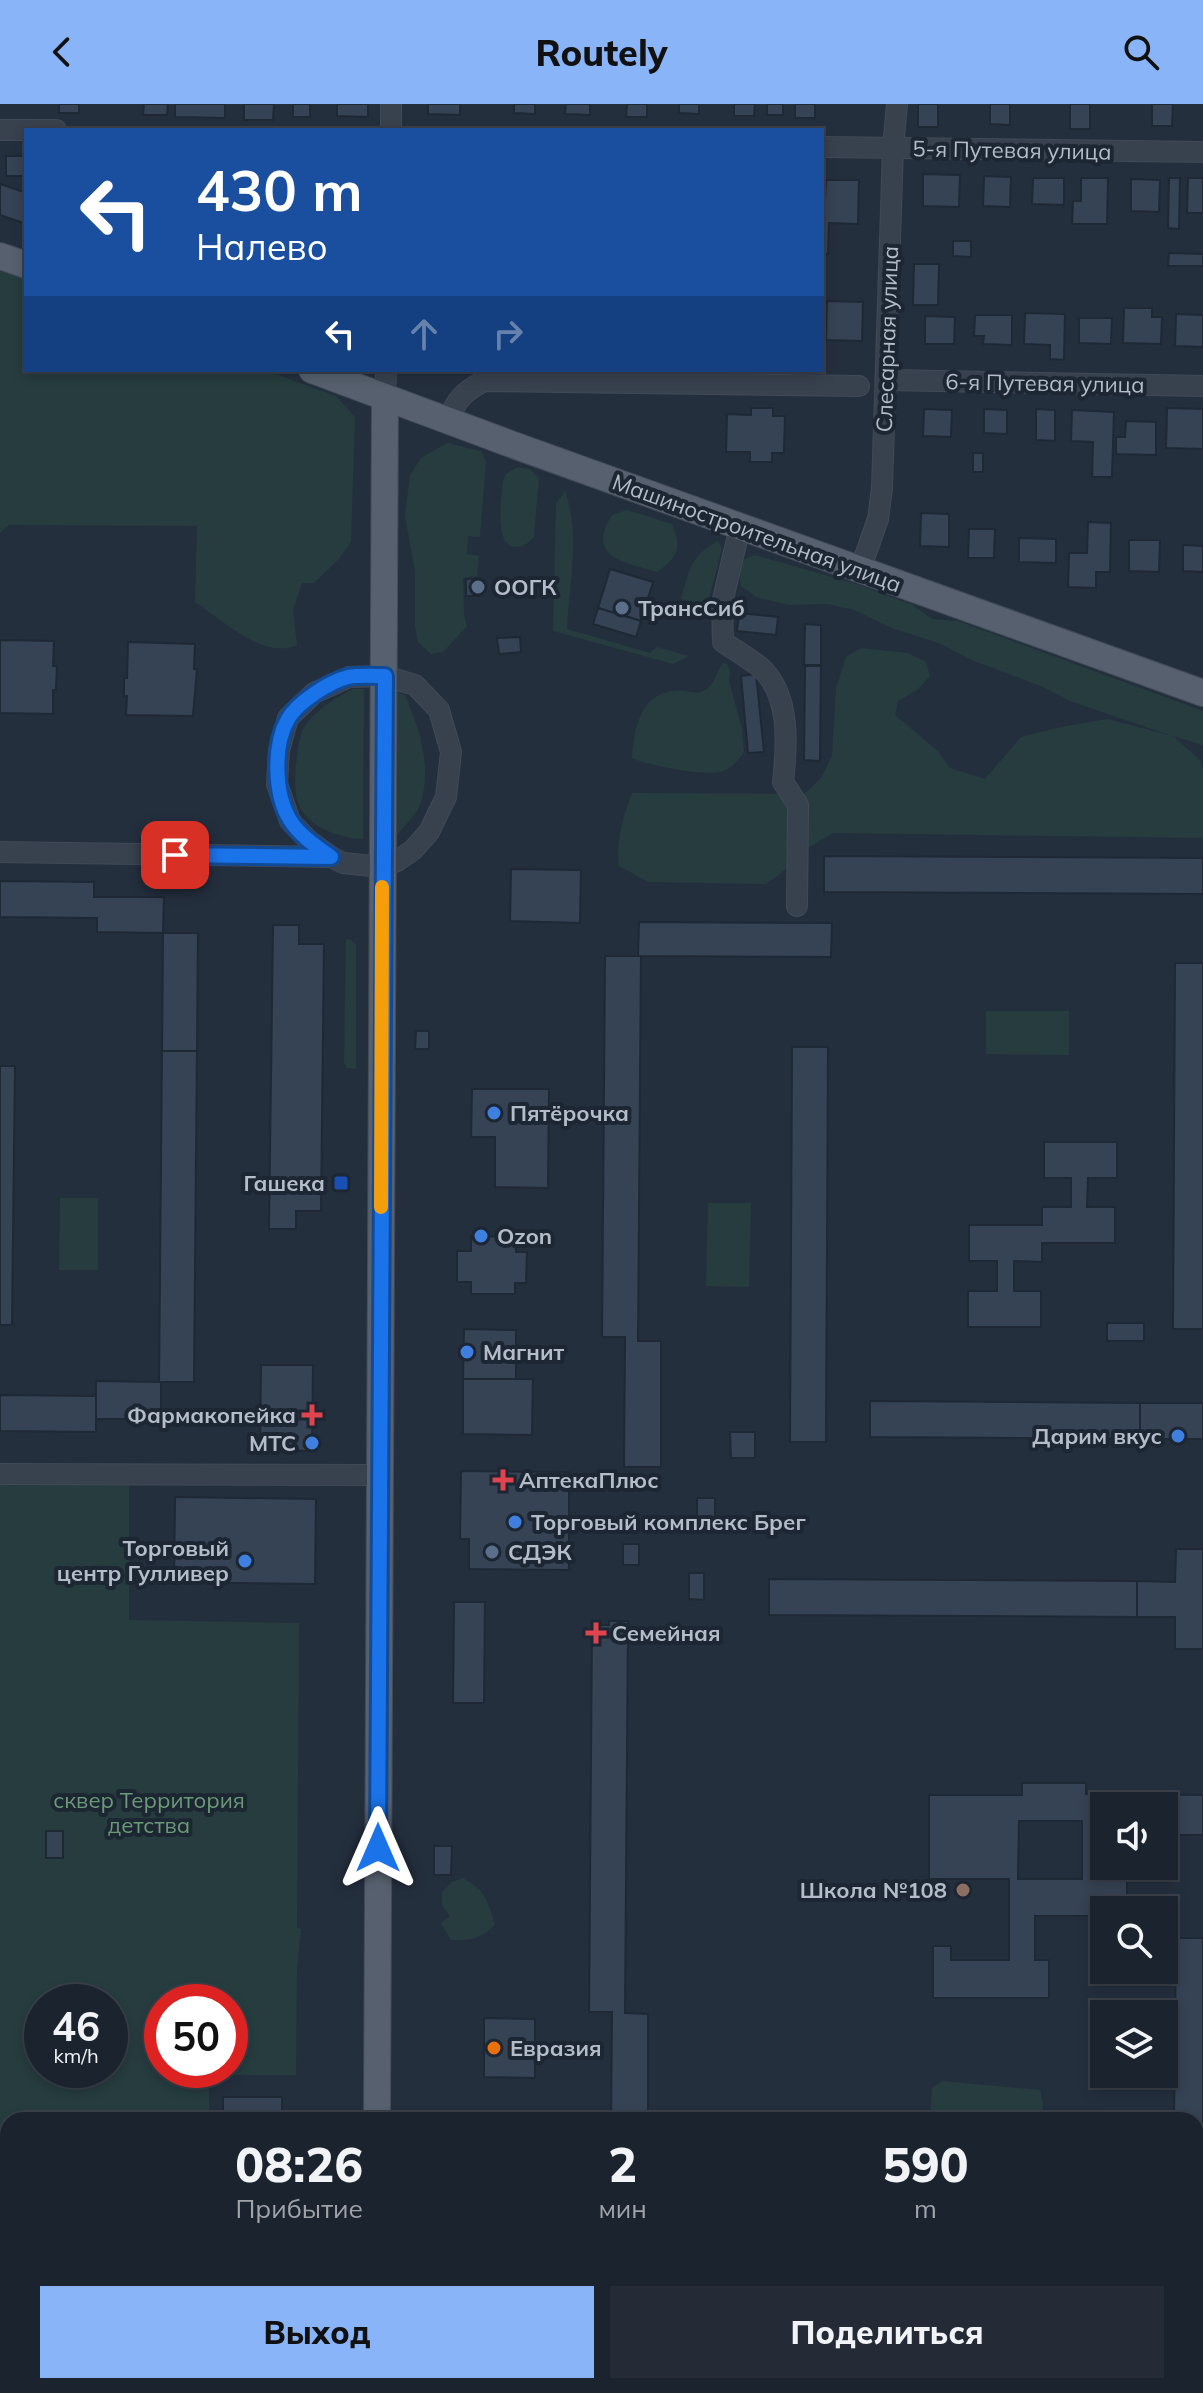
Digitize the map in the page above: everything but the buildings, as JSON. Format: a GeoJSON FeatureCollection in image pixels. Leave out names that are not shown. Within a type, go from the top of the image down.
{"type":"FeatureCollection","features":[{"type":"Feature","properties":{"kind":"main road"},"geometry":{"type":"LineString","coordinates":[[0,256],[24,264]]}},
{"type":"Feature","properties":{"kind":"main road","name":"Машиностроительная улица"},"geometry":{"type":"LineString","coordinates":[[317,372],[1203,693]]}},
{"type":"Feature","properties":{"kind":"main road"},"geometry":{"type":"LineString","coordinates":[[377,2112],[385,397]]}},
{"type":"Feature","properties":{"kind":"street"},"geometry":{"type":"LineString","coordinates":[[391,104],[391,128]]}},
{"type":"Feature","properties":{"kind":"street","name":"Слесарная улица"},"geometry":{"type":"LineString","coordinates":[[860,570],[878,519],[880,504],[897,104]]}},
{"type":"Feature","properties":{"kind":"street"},"geometry":{"type":"LineString","coordinates":[[0,130],[24,130]]}},
{"type":"Feature","properties":{"kind":"street","name":"5-я Путевая улица"},"geometry":{"type":"LineString","coordinates":[[824,147],[1203,152]]}},
{"type":"Feature","properties":{"kind":"street"},"geometry":{"type":"LineString","coordinates":[[385,397],[386,372]]}},
{"type":"Feature","properties":{"kind":"street","name":"6-я Путевая улица"},"geometry":{"type":"LineString","coordinates":[[887,380],[1203,386]]}},
{"type":"Feature","properties":{"kind":"street"},"geometry":{"type":"LineString","coordinates":[[449,420],[454,404],[467,390],[484,381],[859,386]]}},
{"type":"Feature","properties":{"kind":"street"},"geometry":{"type":"LineString","coordinates":[[740,527],[722,603],[723,642],[762,669],[778,693],[786,752],[783,782],[798,805],[797,906]]}},
{"type":"Feature","properties":{"kind":"street"},"geometry":{"type":"LineString","coordinates":[[385,676],[415,685],[439,710],[451,752],[446,797],[429,832],[413,850],[397,861],[382,867],[343,863],[309,841],[290,821],[277,784],[279,750],[288,718],[314,693],[349,677],[385,676]]}},
{"type":"Feature","properties":{"kind":"street"},"geometry":{"type":"LineString","coordinates":[[0,852],[331,857]]}},
{"type":"Feature","properties":{"kind":"street"},"geometry":{"type":"LineString","coordinates":[[0,1474],[380,1475]]}},
{"type":"Feature","properties":{"kind":"green space"},"geometry":{"type":"Polygon","coordinates":[[[0,271],[24,277],[24,372],[270,372],[336,396],[355,417],[351,542],[338,560],[314,583],[302,583],[293,610],[297,645],[284,648],[258,643],[195,602],[197,526],[9,525],[0,533],[0,271]]]}},
{"type":"Feature","properties":{"kind":"green space"},"geometry":{"type":"Polygon","coordinates":[[[447,443],[481,451],[486,462],[480,537],[468,536],[467,554],[479,556],[477,576],[463,578],[467,626],[443,652],[431,654],[418,642],[415,627],[415,572],[405,516],[410,475],[421,458],[447,443]]]}},
{"type":"Feature","properties":{"kind":"green space"},"geometry":{"type":"Polygon","coordinates":[[[518,467],[530,469],[539,478],[534,537],[518,547],[505,540],[500,509],[503,480],[506,474],[518,467]]]}},
{"type":"Feature","properties":{"kind":"green space"},"geometry":{"type":"Polygon","coordinates":[[[565,491],[573,542],[567,629],[650,653],[657,647],[689,656],[673,664],[553,631],[556,504],[565,491]]]}},
{"type":"Feature","properties":{"kind":"green space"},"geometry":{"type":"Polygon","coordinates":[[[627,510],[672,524],[677,539],[676,551],[670,562],[657,572],[622,561],[606,549],[603,541],[605,529],[612,515],[627,510]]]}},
{"type":"Feature","properties":{"kind":"green space"},"geometry":{"type":"Polygon","coordinates":[[[718,541],[722,549],[707,606],[681,599],[696,558],[718,541]]]}},
{"type":"Feature","properties":{"kind":"green space"},"geometry":{"type":"Polygon","coordinates":[[[755,555],[853,583],[913,605],[932,619],[958,621],[1203,711],[1203,745],[1173,736],[1201,761],[1203,838],[833,833],[806,849],[765,884],[648,882],[619,866],[619,838],[632,793],[804,794],[821,778],[832,756],[836,688],[846,657],[860,648],[908,653],[926,662],[930,676],[917,690],[898,701],[895,715],[938,751],[950,768],[985,779],[1021,737],[1066,726],[1108,719],[1172,736],[1070,701],[1043,687],[969,659],[941,644],[892,628],[854,610],[828,604],[790,605],[756,597],[741,586],[738,569],[745,559],[755,555]]]}},
{"type":"Feature","properties":{"kind":"green space"},"geometry":{"type":"Polygon","coordinates":[[[723,663],[727,664],[730,672],[729,681],[742,729],[744,753],[736,762],[723,771],[711,773],[662,767],[632,758],[637,725],[647,705],[664,693],[701,692],[712,683],[723,663]]]}},
{"type":"Feature","properties":{"kind":"green space"},"geometry":{"type":"Polygon","coordinates":[[[353,689],[364,689],[363,839],[334,834],[315,824],[301,809],[295,790],[298,748],[305,726],[323,707],[353,689]]]}},
{"type":"Feature","properties":{"kind":"green space"},"geometry":{"type":"Polygon","coordinates":[[[398,692],[405,695],[415,721],[423,748],[425,777],[420,805],[397,835],[398,692]]]}},
{"type":"Feature","properties":{"kind":"green space"},"geometry":{"type":"Polygon","coordinates":[[[346,939],[356,945],[356,1069],[347,1068],[344,1063],[346,939]]]}},
{"type":"Feature","properties":{"kind":"green space"},"geometry":{"type":"Polygon","coordinates":[[[986,1011],[1069,1011],[1069,1055],[986,1054],[986,1011]]]}},
{"type":"Feature","properties":{"kind":"green space"},"geometry":{"type":"Polygon","coordinates":[[[60,1198],[98,1198],[98,1270],[59,1270],[60,1198]]]}},
{"type":"Feature","properties":{"kind":"green space"},"geometry":{"type":"Polygon","coordinates":[[[708,1203],[751,1203],[749,1287],[706,1286],[708,1203]]]}},
{"type":"Feature","properties":{"kind":"green space","name":"сквер Территория детства"},"geometry":{"type":"Polygon","coordinates":[[[0,1484],[129,1485],[129,1620],[299,1623],[297,1928],[301,1929],[297,1970],[296,2075],[248,2075],[248,1984],[144,1984],[144,2088],[209,2088],[209,2112],[0,2112],[0,1484]]]}},
{"type":"Feature","properties":{"kind":"green space"},"geometry":{"type":"Polygon","coordinates":[[[463,1878],[485,1897],[495,1924],[475,1938],[451,1940],[441,1923],[450,1916],[442,1905],[442,1892],[452,1882],[463,1878]]]}},
{"type":"Feature","properties":{"kind":"green space"},"geometry":{"type":"Polygon","coordinates":[[[942,2081],[1040,2090],[1042,2112],[930,2112],[932,2088],[942,2081]]]}},
{"type":"Feature","properties":{"kind":"slow traffic"},"geometry":{"type":"LineString","coordinates":[[381,1207],[382,887]]}},
{"type":"Feature","properties":{"kind":"place","name":"ООГК"},"geometry":{"type":"Point","coordinates":[478,587]}},
{"type":"Feature","properties":{"kind":"place","name":"ТрансСиб"},"geometry":{"type":"Point","coordinates":[622,608]}},
{"type":"Feature","properties":{"kind":"place","name":"Пятёрочка"},"geometry":{"type":"Point","coordinates":[494,1113]}},
{"type":"Feature","properties":{"kind":"place","name":"Гашека"},"geometry":{"type":"Point","coordinates":[341,1183]}},
{"type":"Feature","properties":{"kind":"place","name":"Ozon"},"geometry":{"type":"Point","coordinates":[481,1236]}},
{"type":"Feature","properties":{"kind":"place","name":"Магнит"},"geometry":{"type":"Point","coordinates":[467,1352]}},
{"type":"Feature","properties":{"kind":"place","name":"Фармакопейка"},"geometry":{"type":"Point","coordinates":[312,1415]}},
{"type":"Feature","properties":{"kind":"place","name":"Дарим вкус"},"geometry":{"type":"Point","coordinates":[1178,1436]}},
{"type":"Feature","properties":{"kind":"place","name":"МТС"},"geometry":{"type":"Point","coordinates":[312,1443]}},
{"type":"Feature","properties":{"kind":"place","name":"АптекаПлюс"},"geometry":{"type":"Point","coordinates":[503,1480]}},
{"type":"Feature","properties":{"kind":"place","name":"Торговый комплекс Брег"},"geometry":{"type":"Point","coordinates":[515,1522]}},
{"type":"Feature","properties":{"kind":"place","name":"СДЭК"},"geometry":{"type":"Point","coordinates":[492,1552]}},
{"type":"Feature","properties":{"kind":"place","name":"Торговый центр Гулливер"},"geometry":{"type":"Point","coordinates":[245,1561]}},
{"type":"Feature","properties":{"kind":"place","name":"Семейная"},"geometry":{"type":"Point","coordinates":[596,1633]}},
{"type":"Feature","properties":{"kind":"place","name":"Школа №108"},"geometry":{"type":"Point","coordinates":[963,1890]}},
{"type":"Feature","properties":{"kind":"place","name":"Евразия"},"geometry":{"type":"Point","coordinates":[494,2048]}},
{"type":"Feature","properties":{"kind":"route"},"geometry":{"type":"LineString","coordinates":[[175,855],[331,857],[309,841],[290,821],[277,784],[279,750],[288,718],[314,693],[349,677],[385,676],[378,1848]]}}]}
